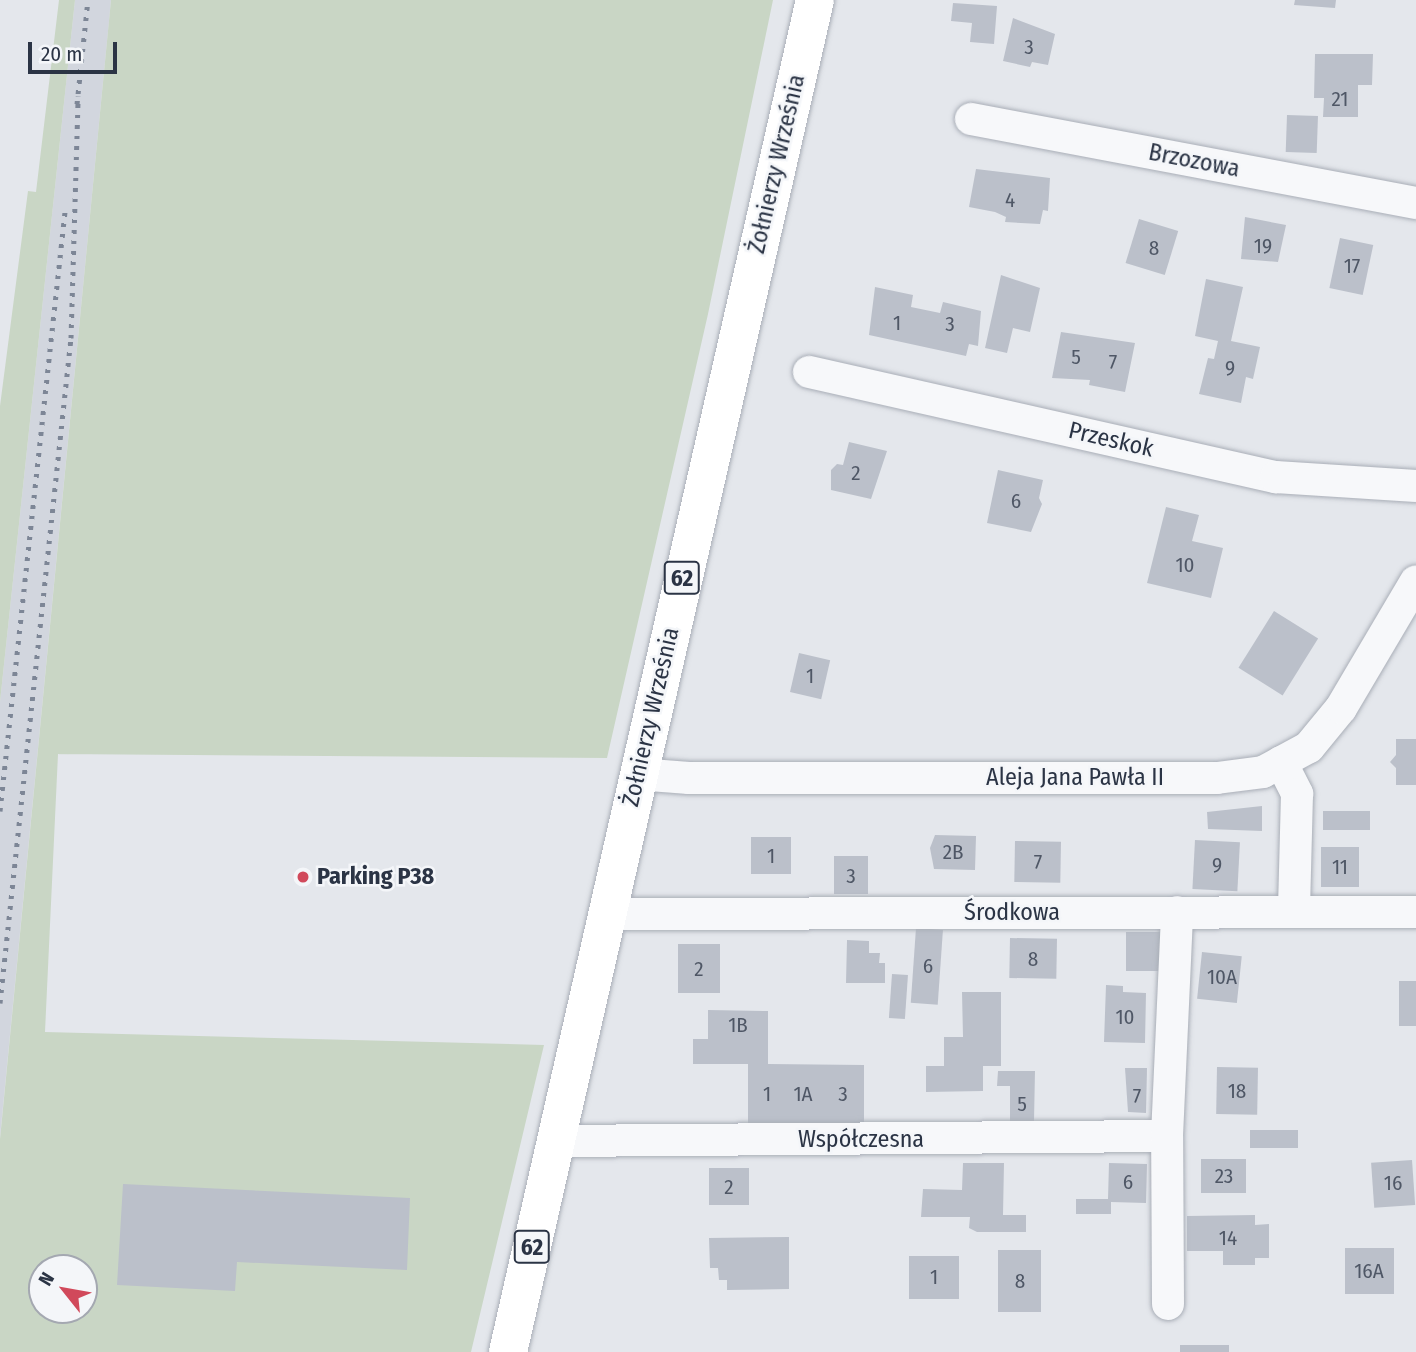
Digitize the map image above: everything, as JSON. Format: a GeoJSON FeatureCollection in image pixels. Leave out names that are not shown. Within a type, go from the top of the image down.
{"type":"FeatureCollection","features":[{"type":"Feature","properties":{"kind":"main road","name":"Żołnierzy Września"},"geometry":{"type":"LineString","coordinates":[[508,1352],[608,914],[637,774],[815,0]]}},
{"type":"Feature","properties":{"kind":"street","name":"Brzozowa"},"geometry":{"type":"LineString","coordinates":[[971,119],[1416,203]]}},
{"type":"Feature","properties":{"kind":"street","name":"Przeskok"},"geometry":{"type":"LineString","coordinates":[[809,372],[1276,477],[1416,486]]}},
{"type":"Feature","properties":{"kind":"street","name":"Aleja Jana Pawła II"},"geometry":{"type":"LineString","coordinates":[[637,774],[689,778],[1217,778],[1264,772],[1309,747],[1341,708],[1416,582]]}},
{"type":"Feature","properties":{"kind":"street"},"geometry":{"type":"LineString","coordinates":[[1282,762],[1297,794],[1294,912]]}},
{"type":"Feature","properties":{"kind":"street"},"geometry":{"type":"LineString","coordinates":[[1168,1304],[1167,1136],[1177,912]]}},
{"type":"Feature","properties":{"kind":"street","name":"Środkowa"},"geometry":{"type":"LineString","coordinates":[[608,914],[1416,912]]}},
{"type":"Feature","properties":{"kind":"street","name":"Współczesna"},"geometry":{"type":"LineString","coordinates":[[556,1141],[1167,1136]]}},
{"type":"Feature","properties":{"kind":"shaded area"},"geometry":{"type":"Polygon","coordinates":[[[75,0],[111,0],[0,1137],[0,702],[75,0]]]}},
{"type":"Feature","properties":{"kind":"green space"},"geometry":{"type":"Polygon","coordinates":[[[59,0],[75,0],[0,702],[0,406],[28,191],[36,192],[59,0]]]}},
{"type":"Feature","properties":{"kind":"green space"},"geometry":{"type":"Polygon","coordinates":[[[111,0],[773,0],[708,314],[607,758],[58,754],[45,1032],[544,1045],[471,1352],[0,1352],[0,1139],[111,0]]]}},
{"type":"Feature","properties":{"kind":"building"},"geometry":{"type":"Polygon","coordinates":[[[1295,0],[1336,0],[1335,8],[1294,5],[1295,0]]]}},
{"type":"Feature","properties":{"kind":"building"},"geometry":{"type":"Polygon","coordinates":[[[953,3],[997,6],[994,44],[970,42],[972,23],[951,21],[953,3]]]}},
{"type":"Feature","properties":{"kind":"building"},"geometry":{"type":"Polygon","coordinates":[[[1013,18],[1055,34],[1048,65],[1032,62],[1030,67],[1003,61],[1013,18]]]}},
{"type":"Feature","properties":{"kind":"building"},"geometry":{"type":"Polygon","coordinates":[[[1315,54],[1373,54],[1372,85],[1358,85],[1358,117],[1323,117],[1324,98],[1314,98],[1315,54]]]}},
{"type":"Feature","properties":{"kind":"building"},"geometry":{"type":"Polygon","coordinates":[[[1287,115],[1318,116],[1317,153],[1286,152],[1287,115]]]}},
{"type":"Feature","properties":{"kind":"building"},"geometry":{"type":"Polygon","coordinates":[[[976,169],[1050,178],[1048,211],[1043,210],[1040,224],[1005,222],[1006,217],[995,212],[969,207],[976,169]]]}},
{"type":"Feature","properties":{"kind":"building"},"geometry":{"type":"Polygon","coordinates":[[[1245,217],[1286,225],[1278,262],[1241,259],[1245,217]]]}},
{"type":"Feature","properties":{"kind":"building"},"geometry":{"type":"Polygon","coordinates":[[[1139,219],[1178,231],[1165,275],[1126,263],[1139,219]]]}},
{"type":"Feature","properties":{"kind":"building"},"geometry":{"type":"Polygon","coordinates":[[[1340,238],[1373,245],[1363,295],[1329,288],[1340,238]]]}},
{"type":"Feature","properties":{"kind":"building"},"geometry":{"type":"Polygon","coordinates":[[[1001,275],[1040,288],[1030,332],[1013,328],[1007,353],[985,348],[1001,275]]]}},
{"type":"Feature","properties":{"kind":"building"},"geometry":{"type":"Polygon","coordinates":[[[1206,279],[1243,287],[1231,341],[1260,347],[1253,379],[1246,377],[1241,403],[1199,394],[1208,358],[1214,359],[1218,341],[1195,336],[1206,279]]]}},
{"type":"Feature","properties":{"kind":"building"},"geometry":{"type":"Polygon","coordinates":[[[875,287],[913,295],[911,307],[940,313],[943,302],[981,311],[978,346],[969,344],[966,356],[869,335],[875,287]]]}},
{"type":"Feature","properties":{"kind":"building"},"geometry":{"type":"Polygon","coordinates":[[[1061,332],[1135,343],[1125,392],[1089,385],[1090,380],[1052,378],[1061,332]]]}},
{"type":"Feature","properties":{"kind":"building"},"geometry":{"type":"Polygon","coordinates":[[[849,442],[887,451],[871,499],[831,490],[831,470],[837,464],[843,465],[849,442]]]}},
{"type":"Feature","properties":{"kind":"building"},"geometry":{"type":"Polygon","coordinates":[[[998,470],[1043,480],[1039,498],[1042,504],[1031,532],[987,523],[998,470]]]}},
{"type":"Feature","properties":{"kind":"building"},"geometry":{"type":"Polygon","coordinates":[[[1166,507],[1199,515],[1192,541],[1223,548],[1211,598],[1147,583],[1166,507]]]}},
{"type":"Feature","properties":{"kind":"building"},"geometry":{"type":"Polygon","coordinates":[[[1274,611],[1318,639],[1283,695],[1238,668],[1274,611]]]}},
{"type":"Feature","properties":{"kind":"building"},"geometry":{"type":"Polygon","coordinates":[[[799,653],[830,660],[821,699],[790,692],[799,653]]]}},
{"type":"Feature","properties":{"kind":"building"},"geometry":{"type":"Polygon","coordinates":[[[1396,739],[1416,739],[1416,785],[1396,785],[1396,768],[1390,762],[1396,755],[1396,739]]]}},
{"type":"Feature","properties":{"kind":"building"},"geometry":{"type":"Polygon","coordinates":[[[1262,806],[1262,831],[1208,829],[1207,812],[1262,806]]]}},
{"type":"Feature","properties":{"kind":"building"},"geometry":{"type":"Polygon","coordinates":[[[1323,811],[1370,811],[1370,830],[1323,830],[1323,811]]]}},
{"type":"Feature","properties":{"kind":"building"},"geometry":{"type":"Polygon","coordinates":[[[935,835],[976,836],[975,870],[934,869],[930,848],[935,835]]]}},
{"type":"Feature","properties":{"kind":"building"},"geometry":{"type":"Polygon","coordinates":[[[751,837],[791,837],[791,874],[751,874],[751,837]]]}},
{"type":"Feature","properties":{"kind":"building"},"geometry":{"type":"Polygon","coordinates":[[[1195,840],[1240,842],[1237,891],[1192,889],[1195,840]]]}},
{"type":"Feature","properties":{"kind":"building"},"geometry":{"type":"Polygon","coordinates":[[[1015,841],[1061,842],[1060,883],[1014,882],[1015,841]]]}},
{"type":"Feature","properties":{"kind":"building"},"geometry":{"type":"Polygon","coordinates":[[[1321,847],[1359,847],[1359,887],[1321,887],[1321,847]]]}},
{"type":"Feature","properties":{"kind":"building"},"geometry":{"type":"Polygon","coordinates":[[[834,856],[868,856],[868,894],[834,894],[834,856]]]}},
{"type":"Feature","properties":{"kind":"building"},"geometry":{"type":"Polygon","coordinates":[[[916,928],[943,930],[938,1005],[911,1003],[916,928]]]}},
{"type":"Feature","properties":{"kind":"building"},"geometry":{"type":"Polygon","coordinates":[[[1126,932],[1160,932],[1160,971],[1126,971],[1126,932]]]}},
{"type":"Feature","properties":{"kind":"building"},"geometry":{"type":"Polygon","coordinates":[[[1010,938],[1057,939],[1056,979],[1009,978],[1010,938]]]}},
{"type":"Feature","properties":{"kind":"building"},"geometry":{"type":"Polygon","coordinates":[[[847,940],[869,941],[869,953],[880,953],[879,963],[885,963],[885,983],[846,983],[847,940]]]}},
{"type":"Feature","properties":{"kind":"building"},"geometry":{"type":"Polygon","coordinates":[[[678,944],[720,944],[720,993],[678,993],[678,944]]]}},
{"type":"Feature","properties":{"kind":"building"},"geometry":{"type":"Polygon","coordinates":[[[1202,952],[1242,956],[1237,1003],[1197,999],[1202,952]]]}},
{"type":"Feature","properties":{"kind":"building"},"geometry":{"type":"Polygon","coordinates":[[[892,974],[908,975],[905,1019],[889,1018],[892,974]]]}},
{"type":"Feature","properties":{"kind":"building"},"geometry":{"type":"Polygon","coordinates":[[[1399,981],[1416,981],[1416,1026],[1399,1026],[1399,981]]]}},
{"type":"Feature","properties":{"kind":"building"},"geometry":{"type":"Polygon","coordinates":[[[1106,985],[1123,986],[1123,992],[1146,993],[1145,1043],[1104,1042],[1106,985]]]}},
{"type":"Feature","properties":{"kind":"building"},"geometry":{"type":"Polygon","coordinates":[[[962,992],[1001,992],[1001,1066],[983,1066],[983,1091],[926,1092],[926,1066],[944,1066],[944,1037],[963,1037],[962,992]]]}},
{"type":"Feature","properties":{"kind":"building"},"geometry":{"type":"Polygon","coordinates":[[[708,1010],[768,1011],[768,1064],[864,1065],[864,1124],[748,1124],[748,1064],[693,1064],[693,1039],[708,1039],[708,1010]]]}},
{"type":"Feature","properties":{"kind":"building"},"geometry":{"type":"Polygon","coordinates":[[[1217,1067],[1258,1068],[1257,1115],[1216,1114],[1217,1067]]]}},
{"type":"Feature","properties":{"kind":"building"},"geometry":{"type":"Polygon","coordinates":[[[1125,1068],[1147,1068],[1146,1113],[1128,1112],[1125,1068]]]}},
{"type":"Feature","properties":{"kind":"building"},"geometry":{"type":"Polygon","coordinates":[[[998,1071],[1035,1071],[1034,1121],[1010,1121],[1010,1086],[997,1086],[998,1071]]]}},
{"type":"Feature","properties":{"kind":"building"},"geometry":{"type":"Polygon","coordinates":[[[1250,1130],[1298,1130],[1298,1148],[1250,1148],[1250,1130]]]}},
{"type":"Feature","properties":{"kind":"building"},"geometry":{"type":"Polygon","coordinates":[[[1201,1159],[1246,1159],[1246,1193],[1201,1193],[1201,1159]]]}},
{"type":"Feature","properties":{"kind":"building"},"geometry":{"type":"Polygon","coordinates":[[[1412,1160],[1415,1205],[1374,1208],[1371,1163],[1412,1160]]]}},
{"type":"Feature","properties":{"kind":"building"},"geometry":{"type":"Polygon","coordinates":[[[963,1163],[1004,1163],[1003,1215],[1026,1215],[1026,1232],[977,1232],[969,1228],[970,1217],[921,1217],[923,1189],[962,1190],[963,1163]]]}},
{"type":"Feature","properties":{"kind":"building"},"geometry":{"type":"Polygon","coordinates":[[[1109,1163],[1147,1164],[1146,1203],[1111,1202],[1111,1214],[1076,1214],[1076,1199],[1108,1199],[1109,1163]]]}},
{"type":"Feature","properties":{"kind":"building"},"geometry":{"type":"Polygon","coordinates":[[[709,1168],[749,1168],[749,1205],[709,1205],[709,1168]]]}},
{"type":"Feature","properties":{"kind":"building"},"geometry":{"type":"Polygon","coordinates":[[[123,1184],[410,1198],[407,1270],[237,1262],[235,1291],[117,1285],[123,1184]]]}},
{"type":"Feature","properties":{"kind":"building"},"geometry":{"type":"Polygon","coordinates":[[[1255,1215],[1255,1225],[1269,1224],[1269,1258],[1255,1258],[1255,1265],[1223,1265],[1223,1251],[1187,1251],[1187,1216],[1255,1215]]]}},
{"type":"Feature","properties":{"kind":"building"},"geometry":{"type":"Polygon","coordinates":[[[789,1237],[789,1289],[727,1290],[727,1280],[719,1280],[718,1268],[710,1268],[709,1238],[789,1237]]]}},
{"type":"Feature","properties":{"kind":"building"},"geometry":{"type":"Polygon","coordinates":[[[1345,1248],[1394,1248],[1394,1294],[1345,1294],[1345,1248]]]}},
{"type":"Feature","properties":{"kind":"building"},"geometry":{"type":"Polygon","coordinates":[[[998,1250],[1041,1250],[1041,1312],[998,1312],[998,1250]]]}},
{"type":"Feature","properties":{"kind":"building"},"geometry":{"type":"Polygon","coordinates":[[[909,1256],[959,1256],[959,1299],[909,1299],[909,1256]]]}},
{"type":"Feature","properties":{"kind":"building"},"geometry":{"type":"Polygon","coordinates":[[[1180,1345],[1229,1345],[1229,1352],[1180,1352],[1180,1345]]]}},
{"type":"Feature","properties":{"kind":"railway"},"geometry":{"type":"LineString","coordinates":[[77,104],[88,0]]}},
{"type":"Feature","properties":{"kind":"railway"},"geometry":{"type":"LineString","coordinates":[[0,1003],[71,338],[78,96]]}},
{"type":"Feature","properties":{"kind":"railway"},"geometry":{"type":"LineString","coordinates":[[0,811],[65,212]]}},
{"type":"Feature","properties":{"kind":"place","name":"Parking P38"},"geometry":{"type":"Point","coordinates":[303,877]}}]}
